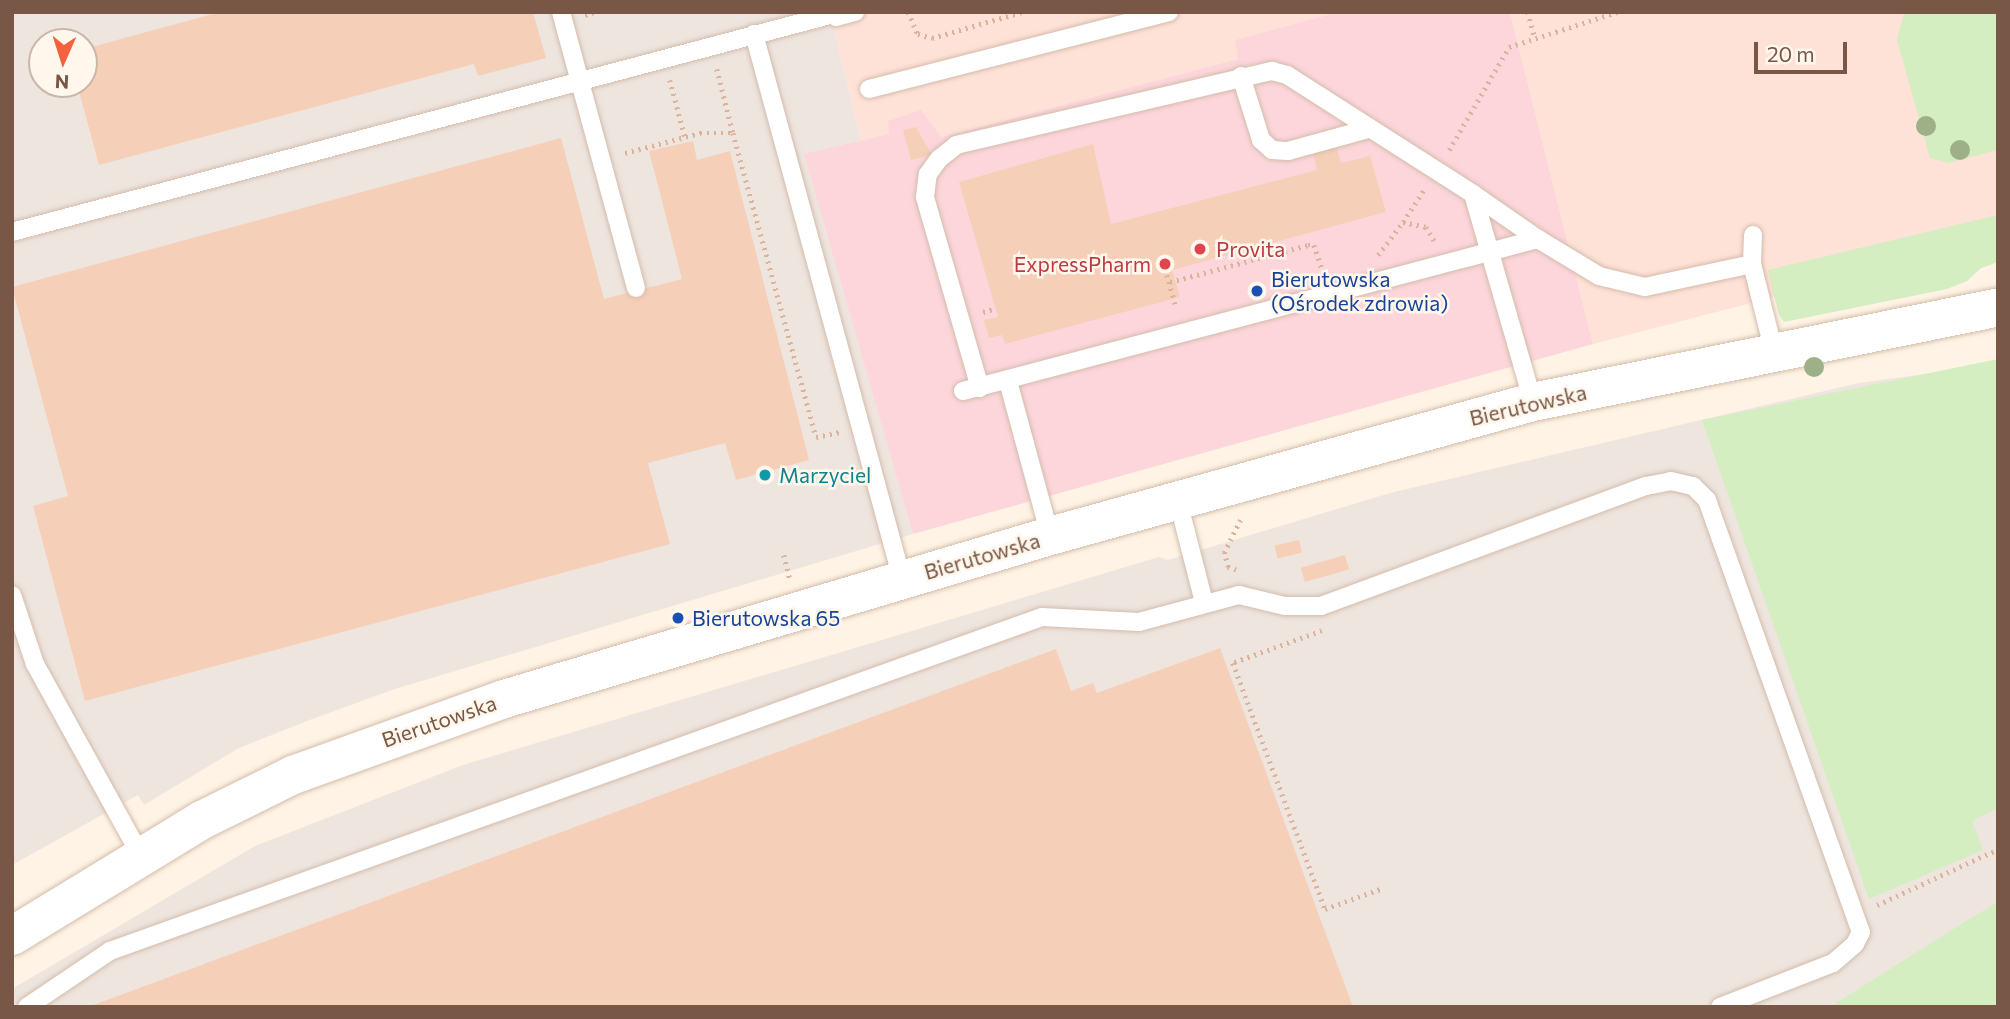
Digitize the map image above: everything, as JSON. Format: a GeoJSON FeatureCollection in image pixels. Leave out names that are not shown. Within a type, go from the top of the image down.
{"type":"FeatureCollection","features":[{"type":"Feature","properties":{"kind":"street","name":"Bierutowska"},"geometry":{"type":"LineString","coordinates":[[12,936],[141,856],[293,775],[410,730],[902,579],[1533,402],[1998,307]]}},
{"type":"Feature","properties":{"kind":"lane"},"geometry":{"type":"LineString","coordinates":[[561,12],[636,288]]}},
{"type":"Feature","properties":{"kind":"lane"},"geometry":{"type":"LineString","coordinates":[[12,232],[580,79],[754,34],[855,12]]}},
{"type":"Feature","properties":{"kind":"lane"},"geometry":{"type":"LineString","coordinates":[[869,89],[1169,12]]}},
{"type":"Feature","properties":{"kind":"lane"},"geometry":{"type":"LineString","coordinates":[[754,34],[902,579]]}},
{"type":"Feature","properties":{"kind":"lane"},"geometry":{"type":"LineString","coordinates":[[1538,239],[972,390],[925,197],[928,174],[939,159],[956,145],[1241,76],[1272,71],[1287,75],[1599,276],[1645,287],[1752,264]]}},
{"type":"Feature","properties":{"kind":"lane"},"geometry":{"type":"LineString","coordinates":[[1241,76],[1261,140],[1272,150],[1288,151],[1368,129]]}},
{"type":"Feature","properties":{"kind":"lane"},"geometry":{"type":"LineString","coordinates":[[1473,194],[1533,402]]}},
{"type":"Feature","properties":{"kind":"lane"},"geometry":{"type":"LineString","coordinates":[[1753,235],[1752,264],[1774,352]]}},
{"type":"Feature","properties":{"kind":"lane"},"geometry":{"type":"LineString","coordinates":[[1009,380],[1050,536]]}},
{"type":"Feature","properties":{"kind":"lane"},"geometry":{"type":"LineString","coordinates":[[27,1007],[110,951],[1041,617],[1139,622],[1204,602],[1249,595],[1285,606],[1321,607],[1646,486],[1671,481],[1693,486],[1707,500],[1857,914],[1861,932],[1855,944],[1833,963],[1720,1007]]}},
{"type":"Feature","properties":{"kind":"lane"},"geometry":{"type":"LineString","coordinates":[[1178,501],[1204,602]]}},
{"type":"Feature","properties":{"kind":"lane"},"geometry":{"type":"LineString","coordinates":[[12,595],[35,664],[141,856]]}},
{"type":"Feature","properties":{"kind":"path"},"geometry":{"type":"LineString","coordinates":[[908,12],[918,34],[932,38],[1022,12]]}},
{"type":"Feature","properties":{"kind":"path"},"geometry":{"type":"LineString","coordinates":[[1528,12],[1534,36]]}},
{"type":"Feature","properties":{"kind":"path"},"geometry":{"type":"LineString","coordinates":[[1404,222],[1509,47],[1534,36],[1617,12]]}},
{"type":"Feature","properties":{"kind":"path"},"geometry":{"type":"LineString","coordinates":[[711,45],[816,437],[860,426]]}},
{"type":"Feature","properties":{"kind":"path"},"geometry":{"type":"LineString","coordinates":[[669,76],[685,137]]}},
{"type":"Feature","properties":{"kind":"path"},"geometry":{"type":"LineString","coordinates":[[603,159],[685,137],[733,133]]}},
{"type":"Feature","properties":{"kind":"path"},"geometry":{"type":"LineString","coordinates":[[1170,282],[1308,245],[1314,245],[1323,271]]}},
{"type":"Feature","properties":{"kind":"path"},"geometry":{"type":"LineString","coordinates":[[1167,275],[1176,307]]}},
{"type":"Feature","properties":{"kind":"path"},"geometry":{"type":"LineString","coordinates":[[1241,514],[1240,526],[1227,541],[1225,560],[1233,570],[1247,572]]}},
{"type":"Feature","properties":{"kind":"path"},"geometry":{"type":"LineString","coordinates":[[784,555],[793,590]]}},
{"type":"Feature","properties":{"kind":"path"},"geometry":{"type":"LineString","coordinates":[[1327,629],[1233,663],[1325,909],[1380,889]]}},
{"type":"Feature","properties":{"kind":"path"},"geometry":{"type":"LineString","coordinates":[[1857,914],[1998,849]]}},
{"type":"Feature","properties":{"kind":"shaded area"},"geometry":{"type":"Polygon","coordinates":[[[12,12],[830,12],[861,141],[805,154],[913,534],[395,689],[239,748],[144,805],[138,795],[12,865],[12,12]]]}},
{"type":"Feature","properties":{"kind":"shaded area"},"geometry":{"type":"Polygon","coordinates":[[[830,12],[1338,12],[1236,40],[1239,59],[940,137],[890,134],[861,141],[830,12]]]}},
{"type":"Feature","properties":{"kind":"shaded area","name":"Provita"},"geometry":{"type":"Polygon","coordinates":[[[1338,12],[1510,12],[1593,344],[913,534],[804,154],[889,134],[888,121],[921,110],[941,137],[1238,59],[1235,40],[1338,12]]]}},
{"type":"Feature","properties":{"kind":"shaded area"},"geometry":{"type":"Polygon","coordinates":[[[1510,12],[1998,12],[1998,239],[1593,344],[1510,12]]]}},
{"type":"Feature","properties":{"kind":"shaded area"},"geometry":{"type":"Polygon","coordinates":[[[1998,364],[1998,958],[1886,1007],[12,1007],[12,989],[255,846],[463,765],[1159,557],[1168,560],[1390,493],[1859,383],[1998,364]]]}},
{"type":"Feature","properties":{"kind":"green space"},"geometry":{"type":"Polygon","coordinates":[[[1904,12],[1998,12],[1998,150],[1948,163],[1930,158],[1897,40],[1904,12]]]}},
{"type":"Feature","properties":{"kind":"green space"},"geometry":{"type":"Polygon","coordinates":[[[1998,215],[1998,262],[1981,268],[1967,281],[1947,289],[1784,322],[1779,315],[1768,270],[1998,215]]]}},
{"type":"Feature","properties":{"kind":"green space"},"geometry":{"type":"Polygon","coordinates":[[[1998,359],[1998,808],[1972,821],[1983,850],[1869,899],[1702,420],[1998,359]]]}},
{"type":"Feature","properties":{"kind":"green space"},"geometry":{"type":"Polygon","coordinates":[[[1998,902],[1998,1007],[1830,1007],[1963,923],[1998,902]]]}},
{"type":"Feature","properties":{"kind":"building"},"geometry":{"type":"Polygon","coordinates":[[[220,12],[533,12],[546,58],[478,76],[474,64],[99,165],[81,98],[98,98],[98,45],[220,12]]]}},
{"type":"Feature","properties":{"kind":"building"},"geometry":{"type":"Polygon","coordinates":[[[916,127],[932,155],[911,160],[903,130],[916,127]]]}},
{"type":"Feature","properties":{"kind":"building"},"geometry":{"type":"Polygon","coordinates":[[[1332,132],[1341,163],[1370,156],[1386,212],[1172,270],[1180,297],[1005,344],[1002,335],[989,338],[984,320],[998,317],[959,182],[1093,144],[1111,224],[1317,170],[1309,138],[1332,132]]]}},
{"type":"Feature","properties":{"kind":"building"},"geometry":{"type":"Polygon","coordinates":[[[561,138],[604,299],[682,279],[649,151],[693,141],[697,160],[730,151],[809,460],[736,480],[725,443],[648,463],[670,544],[85,701],[33,506],[68,496],[12,287],[561,138]]]}},
{"type":"Feature","properties":{"kind":"building"},"geometry":{"type":"Polygon","coordinates":[[[1299,540],[1302,553],[1278,558],[1275,546],[1299,540]]]}},
{"type":"Feature","properties":{"kind":"building"},"geometry":{"type":"Polygon","coordinates":[[[1345,555],[1349,569],[1305,582],[1301,568],[1345,555]]]}},
{"type":"Feature","properties":{"kind":"building"},"geometry":{"type":"Polygon","coordinates":[[[1220,648],[1353,1007],[88,1007],[1056,649],[1071,691],[1093,683],[1097,693],[1220,648]]]}},
{"type":"Feature","properties":{"kind":"place","name":"Provita"},"geometry":{"type":"Point","coordinates":[1200,249]}},
{"type":"Feature","properties":{"kind":"place","name":"ExpressPharm"},"geometry":{"type":"Point","coordinates":[1165,264]}},
{"type":"Feature","properties":{"kind":"place","name":"Bierutowska (Ośrodek zdrowia)"},"geometry":{"type":"Point","coordinates":[1257,291]}},
{"type":"Feature","properties":{"kind":"place","name":"Marzyciel"},"geometry":{"type":"Point","coordinates":[765,475]}},
{"type":"Feature","properties":{"kind":"place","name":"Bierutowska 65"},"geometry":{"type":"Point","coordinates":[678,618]}}]}
